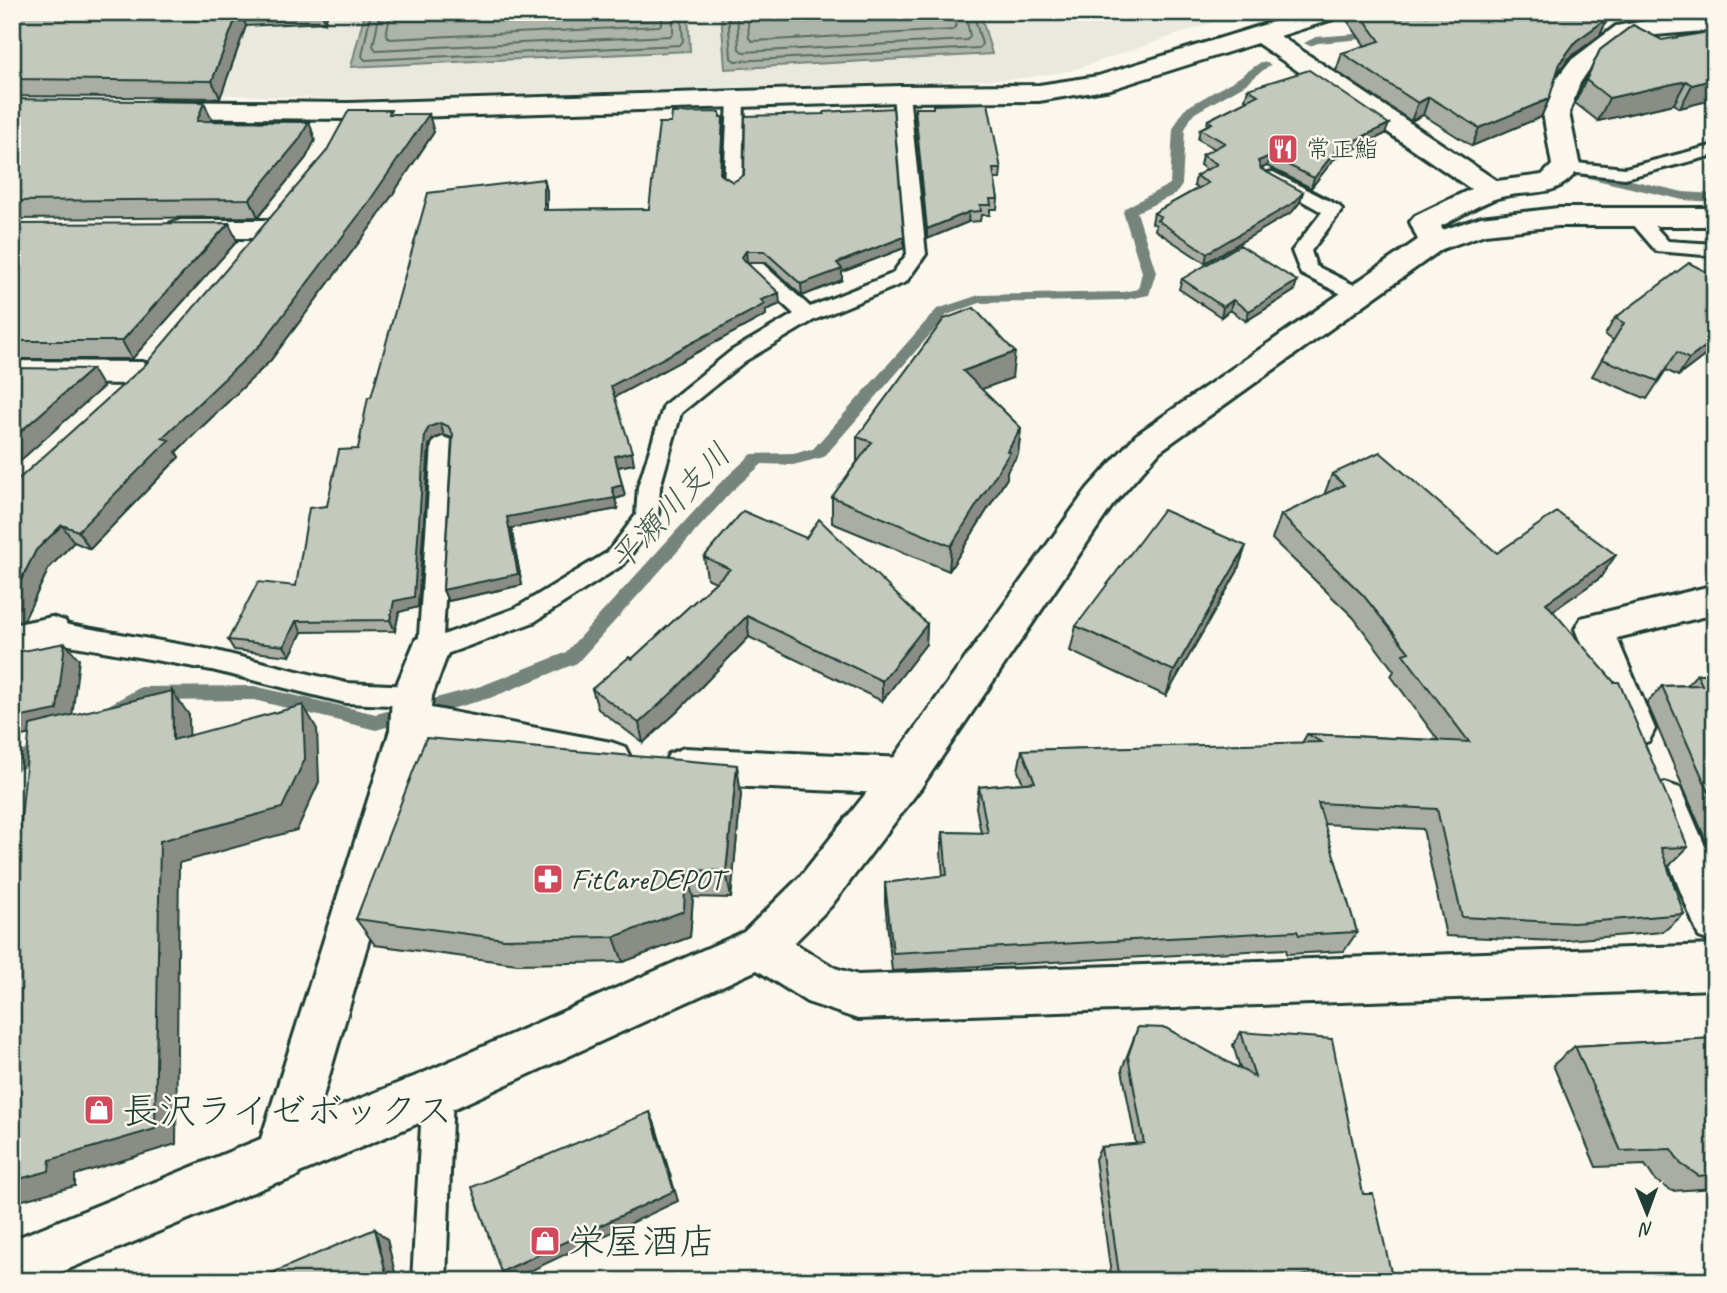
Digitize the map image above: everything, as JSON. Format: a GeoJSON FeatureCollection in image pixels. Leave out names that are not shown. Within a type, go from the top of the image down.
{"type":"FeatureCollection","features":[{"type":"Feature","properties":{"kind":"street"},"geometry":{"type":"LineString","coordinates":[[126,109],[348,111],[901,94],[1039,93],[1102,83],[1331,12]]}},
{"type":"Feature","properties":{"kind":"street"},"geometry":{"type":"LineString","coordinates":[[1432,243],[1425,222],[1492,190],[1551,182],[1566,167],[1556,113],[1573,74],[1625,31],[1715,23]]}},
{"type":"Feature","properties":{"kind":"street"},"geometry":{"type":"LineString","coordinates":[[1262,35],[1492,190]]}},
{"type":"Feature","properties":{"kind":"street"},"geometry":{"type":"LineString","coordinates":[[331,142],[348,111]]}},
{"type":"Feature","properties":{"kind":"street"},"geometry":{"type":"LineString","coordinates":[[12,1266],[438,1091],[760,947],[815,892],[905,776],[1100,497],[1148,443],[1432,243],[1481,226],[1558,217],[1715,217]]}},
{"type":"Feature","properties":{"kind":"street"},"geometry":{"type":"LineString","coordinates":[[160,229],[274,219],[240,260]]}},
{"type":"Feature","properties":{"kind":"street"},"geometry":{"type":"LineString","coordinates":[[12,372],[151,363],[112,400]]}},
{"type":"Feature","properties":{"kind":"street"},"geometry":{"type":"LineString","coordinates":[[1715,599],[1594,629],[1715,922]]}},
{"type":"Feature","properties":{"kind":"street"},"geometry":{"type":"LineString","coordinates":[[12,640],[52,632]]}},
{"type":"Feature","properties":{"kind":"street"},"geometry":{"type":"LineString","coordinates":[[280,1158],[410,730],[411,705],[430,650]]}},
{"type":"Feature","properties":{"kind":"street"},"geometry":{"type":"LineString","coordinates":[[411,705],[636,764],[905,776]]}},
{"type":"Feature","properties":{"kind":"street"},"geometry":{"type":"LineString","coordinates":[[760,947],[823,986],[858,997],[1715,967]]}},
{"type":"Feature","properties":{"kind":"lane"},"geometry":{"type":"LineString","coordinates":[[443,445],[430,650],[525,615],[616,558],[647,516],[649,487],[671,410],[738,356],[807,315],[900,278],[918,254],[901,94]]}},
{"type":"Feature","properties":{"kind":"lane"},"geometry":{"type":"LineString","coordinates":[[733,186],[736,99]]}},
{"type":"Feature","properties":{"kind":"lane"},"geometry":{"type":"LineString","coordinates":[[1566,167],[1625,173],[1715,150]]}},
{"type":"Feature","properties":{"kind":"lane"},"geometry":{"type":"LineString","coordinates":[[1266,173],[1333,210],[1301,251],[1308,270],[1357,294]]}},
{"type":"Feature","properties":{"kind":"lane"},"geometry":{"type":"LineString","coordinates":[[1635,216],[1663,247],[1715,250]]}},
{"type":"Feature","properties":{"kind":"lane"},"geometry":{"type":"LineString","coordinates":[[756,268],[807,315]]}},
{"type":"Feature","properties":{"kind":"lane"},"geometry":{"type":"LineString","coordinates":[[52,632],[212,660],[345,694],[411,705]]}},
{"type":"Feature","properties":{"kind":"lane"},"geometry":{"type":"LineString","coordinates":[[429,1281],[438,1091]]}},
{"type":"Feature","properties":{"kind":"shaded area"},"geometry":{"type":"Polygon","coordinates":[[[12,12],[1244,12],[1070,71],[1017,79],[340,99],[12,86],[12,12]]]}},
{"type":"Feature","properties":{"kind":"water"},"geometry":{"type":"Polygon","coordinates":[[[365,12],[688,12],[690,51],[351,67],[365,12]]]}},
{"type":"Feature","properties":{"kind":"water"},"geometry":{"type":"Polygon","coordinates":[[[721,12],[980,12],[992,54],[725,69],[721,12]]]}},
{"type":"Feature","properties":{"kind":"building"},"geometry":{"type":"Polygon","coordinates":[[[12,12],[238,12],[212,81],[12,79],[12,12]]]}},
{"type":"Feature","properties":{"kind":"building"},"geometry":{"type":"Polygon","coordinates":[[[1359,12],[1424,12],[1426,16],[1436,12],[1598,12],[1608,18],[1576,41],[1560,63],[1549,99],[1479,128],[1429,97],[1418,103],[1342,53],[1380,41],[1359,12]]]}},
{"type":"Feature","properties":{"kind":"building"},"geometry":{"type":"Polygon","coordinates":[[[1633,25],[1662,40],[1715,31],[1715,79],[1692,85],[1686,81],[1609,98],[1586,80],[1600,50],[1633,25]]]}},
{"type":"Feature","properties":{"kind":"building"},"geometry":{"type":"Polygon","coordinates":[[[1309,70],[1389,124],[1337,149],[1314,178],[1270,156],[1258,161],[1261,169],[1303,192],[1295,202],[1207,253],[1157,220],[1161,217],[1154,213],[1208,183],[1196,176],[1217,164],[1202,155],[1225,143],[1200,129],[1212,123],[1208,120],[1258,95],[1248,89],[1309,70]]]}},
{"type":"Feature","properties":{"kind":"building"},"geometry":{"type":"Polygon","coordinates":[[[12,99],[204,102],[197,121],[309,122],[299,140],[250,199],[12,201],[12,99]]]}},
{"type":"Feature","properties":{"kind":"building"},"geometry":{"type":"Polygon","coordinates":[[[988,103],[1001,169],[993,169],[998,199],[990,199],[991,205],[980,205],[981,211],[969,212],[927,229],[915,108],[988,103]]]}},
{"type":"Feature","properties":{"kind":"building"},"geometry":{"type":"Polygon","coordinates":[[[893,108],[904,237],[837,263],[842,269],[801,284],[764,251],[746,251],[742,257],[779,293],[761,300],[765,304],[611,386],[632,452],[615,456],[622,485],[612,488],[615,498],[507,517],[518,574],[443,590],[453,434],[448,426],[440,423],[429,427],[425,434],[414,597],[394,601],[390,620],[296,621],[284,646],[228,640],[258,582],[296,586],[309,508],[327,506],[339,450],[358,449],[368,397],[371,397],[428,193],[544,179],[544,210],[649,209],[659,123],[671,123],[672,113],[720,112],[720,117],[723,117],[720,174],[733,182],[744,175],[745,116],[824,114],[893,108]]]}},
{"type":"Feature","properties":{"kind":"building"},"geometry":{"type":"Polygon","coordinates":[[[349,110],[429,114],[368,203],[262,343],[162,438],[169,440],[78,531],[62,525],[36,550],[12,598],[12,485],[145,365],[326,152],[349,110]]]}},
{"type":"Feature","properties":{"kind":"building"},"geometry":{"type":"Polygon","coordinates":[[[229,223],[122,341],[12,341],[12,224],[229,223]]]}},
{"type":"Feature","properties":{"kind":"building"},"geometry":{"type":"Polygon","coordinates":[[[1240,245],[1297,281],[1249,311],[1233,300],[1223,307],[1182,279],[1240,245]]]}},
{"type":"Feature","properties":{"kind":"building"},"geometry":{"type":"Polygon","coordinates":[[[1689,263],[1715,276],[1715,339],[1689,359],[1677,352],[1658,381],[1602,359],[1624,323],[1615,318],[1689,263]]]}},
{"type":"Feature","properties":{"kind":"building"},"geometry":{"type":"Polygon","coordinates":[[[974,308],[1015,352],[963,371],[1021,428],[1007,451],[1010,452],[951,546],[832,497],[872,442],[857,437],[944,319],[974,308]]]}},
{"type":"Feature","properties":{"kind":"building"},"geometry":{"type":"Polygon","coordinates":[[[12,368],[92,369],[12,439],[12,368]]]}},
{"type":"Feature","properties":{"kind":"building"},"geometry":{"type":"Polygon","coordinates":[[[1380,452],[1497,553],[1557,512],[1616,555],[1546,603],[1614,682],[1619,682],[1688,847],[1661,848],[1684,914],[1574,923],[1462,917],[1437,809],[1318,803],[1357,932],[1299,935],[1297,931],[893,953],[885,883],[947,875],[943,832],[988,833],[979,787],[1035,782],[1022,750],[1321,742],[1307,734],[1469,742],[1403,654],[1409,652],[1363,595],[1281,515],[1344,485],[1332,474],[1380,452]]]}},
{"type":"Feature","properties":{"kind":"building"},"geometry":{"type":"Polygon","coordinates":[[[1163,510],[1246,546],[1174,671],[1076,626],[1163,510]]]}},
{"type":"Feature","properties":{"kind":"building"},"geometry":{"type":"Polygon","coordinates":[[[743,511],[806,538],[819,519],[927,624],[882,681],[747,616],[639,723],[592,689],[629,657],[632,659],[730,569],[704,557],[743,511]]]}},
{"type":"Feature","properties":{"kind":"building"},"geometry":{"type":"Polygon","coordinates":[[[65,643],[57,710],[12,719],[12,653],[65,643]]]}},
{"type":"Feature","properties":{"kind":"building"},"geometry":{"type":"Polygon","coordinates":[[[1697,674],[1715,674],[1715,806],[1662,686],[1702,685],[1697,674]]]}},
{"type":"Feature","properties":{"kind":"building"},"geometry":{"type":"Polygon","coordinates":[[[172,691],[173,740],[303,705],[305,759],[282,808],[160,841],[155,1129],[50,1160],[49,1171],[12,1181],[12,831],[20,829],[30,725],[172,691]]]}},
{"type":"Feature","properties":{"kind":"building"},"geometry":{"type":"Polygon","coordinates":[[[426,738],[737,765],[726,871],[686,870],[684,911],[614,937],[504,939],[356,919],[426,738]]]}},
{"type":"Feature","properties":{"kind":"building"},"geometry":{"type":"Polygon","coordinates":[[[1138,1027],[1166,1028],[1255,1077],[1241,1032],[1332,1039],[1363,1194],[1373,1194],[1393,1281],[1310,1281],[1309,1275],[1274,1281],[1120,1281],[1101,1147],[1144,1143],[1128,1056],[1138,1027]]]}},
{"type":"Feature","properties":{"kind":"building"},"geometry":{"type":"Polygon","coordinates":[[[1715,1038],[1715,1174],[1699,1176],[1681,1164],[1671,1149],[1621,1151],[1575,1046],[1715,1038]]]}},
{"type":"Feature","properties":{"kind":"building","name":"栄屋酒店"},"geometry":{"type":"Polygon","coordinates":[[[650,1112],[674,1191],[501,1272],[472,1187],[650,1112]]]}},
{"type":"Feature","properties":{"kind":"building"},"geometry":{"type":"Polygon","coordinates":[[[375,1229],[388,1281],[253,1281],[375,1229]]]}},
{"type":"Feature","properties":{"kind":"waterway","name":"平瀬川支川"},"geometry":{"type":"LineString","coordinates":[[1310,43],[1316,40],[1381,35]]}},
{"type":"Feature","properties":{"kind":"waterway","name":"平瀬川支川"},"geometry":{"type":"LineString","coordinates":[[111,712],[141,694],[254,693],[376,722],[484,693],[571,658],[725,488],[758,458],[793,459],[818,453],[942,312],[979,299],[1123,296],[1144,292],[1149,272],[1130,212],[1132,208],[1171,191],[1176,185],[1179,129],[1188,112],[1242,81],[1265,64]]}},
{"type":"Feature","properties":{"kind":"waterway"},"geometry":{"type":"LineString","coordinates":[[1584,173],[1683,196],[1715,198]]}},
{"type":"Feature","properties":{"kind":"waterway","name":"平瀬川支川"},"geometry":{"type":"LineString","coordinates":[[12,765],[47,748]]}},
{"type":"Feature","properties":{"kind":"place","name":"常正鮨"},"geometry":{"type":"Point","coordinates":[1283,149]}},
{"type":"Feature","properties":{"kind":"place","name":"FitCareDEPOT"},"geometry":{"type":"Point","coordinates":[548,879]}},
{"type":"Feature","properties":{"kind":"place","name":"長沢ライゼボックス"},"geometry":{"type":"Point","coordinates":[99,1110]}},
{"type":"Feature","properties":{"kind":"place","name":"栄屋酒店"},"geometry":{"type":"Point","coordinates":[545,1241]}}]}
